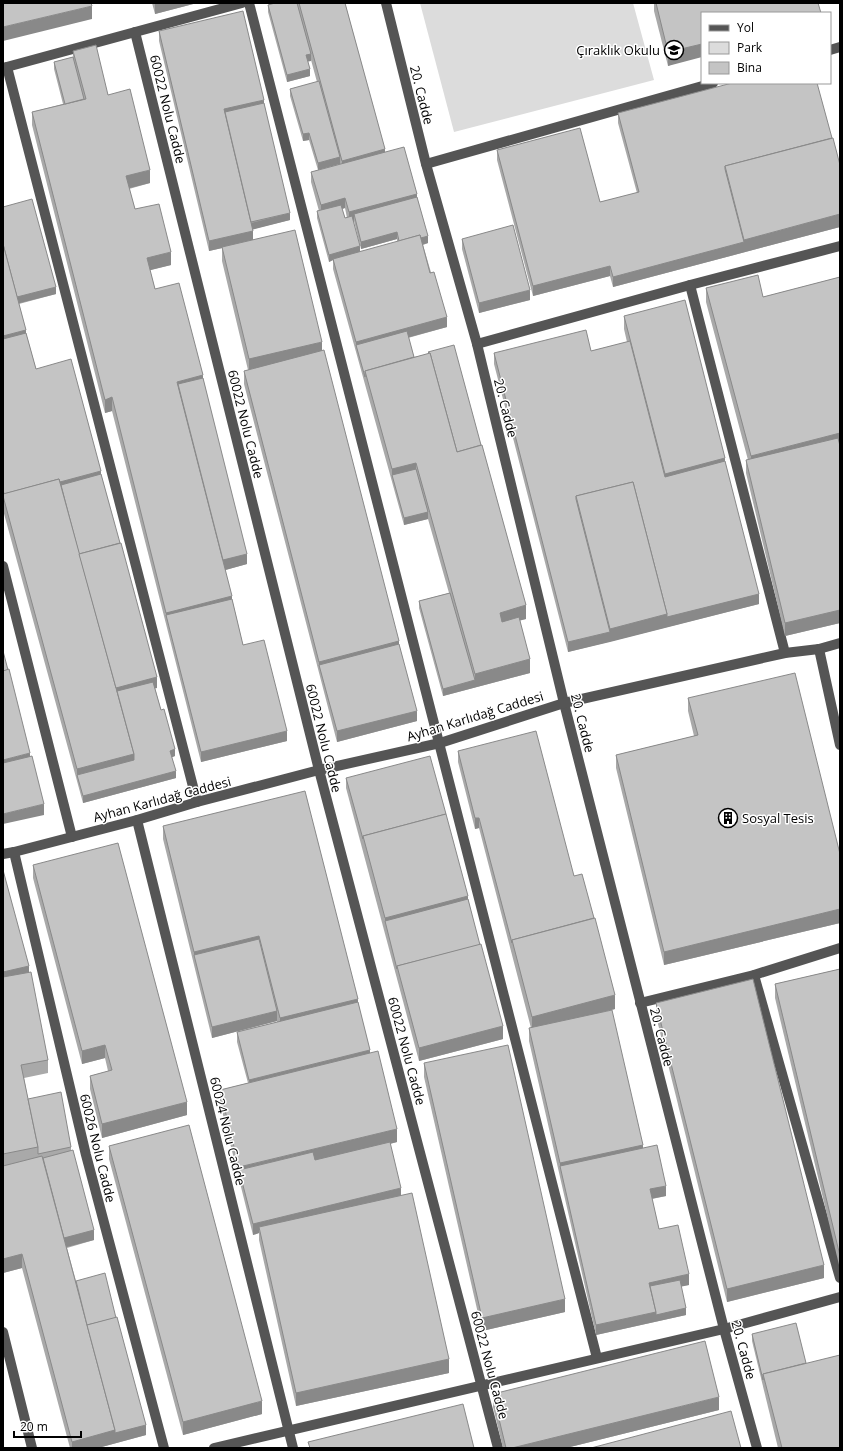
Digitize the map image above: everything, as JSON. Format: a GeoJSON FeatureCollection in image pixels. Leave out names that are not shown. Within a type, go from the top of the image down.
{"type":"FeatureCollection","features":[{"type":"Feature","properties":{"kind":"street"},"geometry":{"type":"LineString","coordinates":[[197,802],[5,67],[242,3]]}},
{"type":"Feature","properties":{"kind":"street"},"geometry":{"type":"LineString","coordinates":[[249,3],[597,1358]]}},
{"type":"Feature","properties":{"kind":"street","name":"20. Cadde"},"geometry":{"type":"LineString","coordinates":[[386,3],[426,164],[477,344],[564,703],[640,1003],[724,1329],[757,1448]]}},
{"type":"Feature","properties":{"kind":"street","name":"60022 Nolu Cadde"},"geometry":{"type":"LineString","coordinates":[[135,32],[318,770],[498,1448]]}},
{"type":"Feature","properties":{"kind":"street"},"geometry":{"type":"LineString","coordinates":[[426,164],[709,84]]}},
{"type":"Feature","properties":{"kind":"street"},"geometry":{"type":"LineString","coordinates":[[477,344],[690,285],[840,246]]}},
{"type":"Feature","properties":{"kind":"street"},"geometry":{"type":"LineString","coordinates":[[690,285],[786,652]]}},
{"type":"Feature","properties":{"kind":"street"},"geometry":{"type":"LineString","coordinates":[[3,566],[72,837]]}},
{"type":"Feature","properties":{"kind":"street","name":"Ayhan Karlıdağ Caddesi"},"geometry":{"type":"LineString","coordinates":[[3,854],[137,820],[197,802],[318,770],[440,743],[564,703],[786,652],[818,649],[840,643]]}},
{"type":"Feature","properties":{"kind":"street"},"geometry":{"type":"LineString","coordinates":[[818,649],[840,745]]}},
{"type":"Feature","properties":{"kind":"street","name":"60024 Nolu Cadde"},"geometry":{"type":"LineString","coordinates":[[137,820],[293,1448]]}},
{"type":"Feature","properties":{"kind":"street","name":"60026 Nolu Cadde"},"geometry":{"type":"LineString","coordinates":[[14,852],[86,1155],[164,1448]]}},
{"type":"Feature","properties":{"kind":"street"},"geometry":{"type":"LineString","coordinates":[[640,1003],[754,975],[840,948]]}},
{"type":"Feature","properties":{"kind":"street"},"geometry":{"type":"LineString","coordinates":[[754,975],[840,1278]]}},
{"type":"Feature","properties":{"kind":"street"},"geometry":{"type":"LineString","coordinates":[[214,1448],[724,1329],[840,1298]]}},
{"type":"Feature","properties":{"kind":"street"},"geometry":{"type":"LineString","coordinates":[[3,1332],[32,1448]]}},
{"type":"Feature","properties":{"kind":"green space"},"geometry":{"type":"Polygon","coordinates":[[[420,3],[633,3],[654,80],[454,132],[420,3]]]}},
{"type":"Feature","properties":{"kind":"building"},"geometry":{"type":"Polygon","coordinates":[[[3,3],[91,3],[92,6],[3,27],[3,3]]]}},
{"type":"Feature","properties":{"kind":"building"},"geometry":{"type":"Polygon","coordinates":[[[275,3],[297,3],[311,54],[306,55],[310,69],[287,75],[268,5],[275,3]]]}},
{"type":"Feature","properties":{"kind":"building"},"geometry":{"type":"Polygon","coordinates":[[[299,3],[345,3],[385,149],[342,161],[299,3]]]}},
{"type":"Feature","properties":{"kind":"building"},"geometry":{"type":"Polygon","coordinates":[[[656,3],[818,3],[821,12],[701,12],[701,44],[668,52],[656,3]]]}},
{"type":"Feature","properties":{"kind":"building"},"geometry":{"type":"Polygon","coordinates":[[[243,11],[264,100],[224,109],[253,231],[209,241],[159,31],[243,11]]]}},
{"type":"Feature","properties":{"kind":"building"},"geometry":{"type":"Polygon","coordinates":[[[96,45],[108,95],[130,89],[150,170],[126,176],[135,209],[159,204],[171,252],[147,258],[155,289],[179,283],[203,375],[177,382],[232,596],[166,613],[112,397],[105,400],[32,112],[86,99],[73,51],[96,45]]]}},
{"type":"Feature","properties":{"kind":"building"},"geometry":{"type":"Polygon","coordinates":[[[73,57],[84,99],[65,104],[54,62],[73,57]]]}},
{"type":"Feature","properties":{"kind":"building"},"geometry":{"type":"Polygon","coordinates":[[[319,81],[340,157],[318,163],[309,133],[303,134],[290,89],[319,81]]]}},
{"type":"Feature","properties":{"kind":"building"},"geometry":{"type":"Polygon","coordinates":[[[728,84],[817,84],[832,138],[725,166],[744,242],[613,277],[610,266],[533,286],[497,150],[580,128],[600,202],[639,192],[618,113],[728,84]]]}},
{"type":"Feature","properties":{"kind":"building"},"geometry":{"type":"Polygon","coordinates":[[[264,103],[290,213],[251,222],[225,112],[264,103]]]}},
{"type":"Feature","properties":{"kind":"building"},"geometry":{"type":"Polygon","coordinates":[[[833,138],[840,165],[840,214],[744,240],[725,166],[833,138]]]}},
{"type":"Feature","properties":{"kind":"building"},"geometry":{"type":"Polygon","coordinates":[[[404,147],[417,194],[349,212],[345,198],[321,205],[311,172],[404,147]]]}},
{"type":"Feature","properties":{"kind":"building"},"geometry":{"type":"Polygon","coordinates":[[[417,197],[428,236],[421,238],[420,235],[399,241],[397,232],[361,242],[354,214],[417,197]]]}},
{"type":"Feature","properties":{"kind":"building"},"geometry":{"type":"Polygon","coordinates":[[[32,199],[56,287],[17,297],[3,244],[3,207],[32,199]]]}},
{"type":"Feature","properties":{"kind":"building"},"geometry":{"type":"Polygon","coordinates":[[[341,205],[345,218],[352,216],[360,246],[329,255],[317,211],[341,205]]]}},
{"type":"Feature","properties":{"kind":"building"},"geometry":{"type":"Polygon","coordinates":[[[513,225],[530,290],[479,303],[462,239],[513,225]]]}},
{"type":"Feature","properties":{"kind":"building"},"geometry":{"type":"Polygon","coordinates":[[[295,230],[322,342],[249,359],[222,247],[295,230]]]}},
{"type":"Feature","properties":{"kind":"building"},"geometry":{"type":"Polygon","coordinates":[[[420,235],[430,273],[434,272],[447,317],[356,342],[333,259],[420,235]]]}},
{"type":"Feature","properties":{"kind":"building"},"geometry":{"type":"Polygon","coordinates":[[[3,244],[26,330],[3,336],[3,244]]]}},
{"type":"Feature","properties":{"kind":"building"},"geometry":{"type":"Polygon","coordinates":[[[758,275],[763,297],[840,277],[840,433],[751,456],[706,288],[758,275]]]}},
{"type":"Feature","properties":{"kind":"building"},"geometry":{"type":"Polygon","coordinates":[[[685,300],[725,458],[665,474],[624,316],[685,300]]]}},
{"type":"Feature","properties":{"kind":"building"},"geometry":{"type":"Polygon","coordinates":[[[586,330],[591,351],[630,341],[665,477],[725,461],[759,594],[667,617],[633,482],[576,496],[610,632],[568,642],[494,353],[586,330]]]}},
{"type":"Feature","properties":{"kind":"building"},"geometry":{"type":"Polygon","coordinates":[[[407,331],[414,357],[365,371],[365,377],[356,345],[407,331]]]}},
{"type":"Feature","properties":{"kind":"building"},"geometry":{"type":"Polygon","coordinates":[[[26,333],[36,369],[71,359],[101,471],[60,482],[59,479],[4,494],[3,339],[26,333]]]}},
{"type":"Feature","properties":{"kind":"building"},"geometry":{"type":"Polygon","coordinates":[[[454,345],[481,445],[457,452],[430,353],[428,352],[454,345]]]}},
{"type":"Feature","properties":{"kind":"building"},"geometry":{"type":"Polygon","coordinates":[[[324,350],[399,641],[319,662],[244,371],[324,350]]]}},
{"type":"Feature","properties":{"kind":"building"},"geometry":{"type":"Polygon","coordinates":[[[430,353],[457,452],[482,445],[526,605],[500,613],[502,622],[519,617],[530,659],[475,674],[416,463],[392,469],[365,371],[430,353]]]}},
{"type":"Feature","properties":{"kind":"building"},"geometry":{"type":"Polygon","coordinates":[[[203,378],[247,554],[223,560],[178,384],[203,378]]]}},
{"type":"Feature","properties":{"kind":"building"},"geometry":{"type":"Polygon","coordinates":[[[838,438],[840,446],[840,610],[785,623],[746,460],[838,438]]]}},
{"type":"Feature","properties":{"kind":"building"},"geometry":{"type":"Polygon","coordinates":[[[416,469],[428,512],[404,518],[392,475],[416,469]]]}},
{"type":"Feature","properties":{"kind":"building"},"geometry":{"type":"Polygon","coordinates":[[[101,474],[120,543],[79,554],[61,485],[101,474]]]}},
{"type":"Feature","properties":{"kind":"building"},"geometry":{"type":"Polygon","coordinates":[[[59,479],[134,754],[77,769],[3,496],[3,494],[59,479]]]}},
{"type":"Feature","properties":{"kind":"building"},"geometry":{"type":"Polygon","coordinates":[[[633,482],[667,614],[610,629],[576,496],[633,482]]]}},
{"type":"Feature","properties":{"kind":"building"},"geometry":{"type":"Polygon","coordinates":[[[121,543],[157,677],[116,688],[79,554],[121,543]]]}},
{"type":"Feature","properties":{"kind":"building"},"geometry":{"type":"Polygon","coordinates":[[[450,593],[475,680],[443,689],[419,601],[450,593]]]}},
{"type":"Feature","properties":{"kind":"building"},"geometry":{"type":"Polygon","coordinates":[[[232,599],[243,645],[264,640],[287,731],[201,752],[166,615],[232,599]]]}},
{"type":"Feature","properties":{"kind":"building"},"geometry":{"type":"Polygon","coordinates":[[[399,644],[417,711],[337,731],[319,665],[399,644]]]}},
{"type":"Feature","properties":{"kind":"building"},"geometry":{"type":"Polygon","coordinates":[[[3,651],[8,670],[3,671],[3,651]]]}},
{"type":"Feature","properties":{"kind":"building"},"geometry":{"type":"Polygon","coordinates":[[[9,669],[30,753],[3,760],[3,671],[9,669]]]}},
{"type":"Feature","properties":{"kind":"building","name":"Sosyal Tesis"},"geometry":{"type":"Polygon","coordinates":[[[795,673],[840,854],[840,909],[664,952],[616,755],[698,735],[688,698],[795,673]]]}},
{"type":"Feature","properties":{"kind":"building"},"geometry":{"type":"Polygon","coordinates":[[[153,682],[161,710],[164,709],[175,749],[170,751],[176,771],[83,796],[77,775],[134,760],[134,754],[117,691],[153,682]]]}},
{"type":"Feature","properties":{"kind":"building"},"geometry":{"type":"Polygon","coordinates":[[[536,731],[574,876],[582,874],[594,918],[512,940],[512,943],[479,818],[475,818],[458,751],[536,731]]]}},
{"type":"Feature","properties":{"kind":"building"},"geometry":{"type":"Polygon","coordinates":[[[32,756],[44,804],[3,814],[3,763],[32,756]]]}},
{"type":"Feature","properties":{"kind":"building"},"geometry":{"type":"Polygon","coordinates":[[[430,756],[446,814],[363,836],[363,839],[346,778],[430,756]]]}},
{"type":"Feature","properties":{"kind":"building"},"geometry":{"type":"Polygon","coordinates":[[[305,791],[358,999],[280,1018],[259,936],[194,952],[163,826],[305,791]]]}},
{"type":"Feature","properties":{"kind":"building"},"geometry":{"type":"Polygon","coordinates":[[[446,814],[468,896],[385,918],[363,836],[446,814]]]}},
{"type":"Feature","properties":{"kind":"building"},"geometry":{"type":"Polygon","coordinates":[[[118,843],[187,1102],[102,1124],[90,1076],[112,1070],[105,1045],[82,1051],[33,865],[118,843]]]}},
{"type":"Feature","properties":{"kind":"building"},"geometry":{"type":"Polygon","coordinates":[[[3,870],[29,966],[3,972],[3,870]]]}},
{"type":"Feature","properties":{"kind":"building"},"geometry":{"type":"Polygon","coordinates":[[[468,899],[480,945],[397,966],[397,969],[385,921],[468,899]]]}},
{"type":"Feature","properties":{"kind":"building"},"geometry":{"type":"Polygon","coordinates":[[[595,918],[615,995],[532,1017],[512,940],[595,918]]]}},
{"type":"Feature","properties":{"kind":"building"},"geometry":{"type":"Polygon","coordinates":[[[259,939],[277,1011],[212,1027],[194,955],[259,939]]]}},
{"type":"Feature","properties":{"kind":"building"},"geometry":{"type":"Polygon","coordinates":[[[481,944],[503,1026],[419,1048],[397,966],[481,944]]]}},
{"type":"Feature","properties":{"kind":"building"},"geometry":{"type":"Polygon","coordinates":[[[840,969],[840,1256],[775,984],[840,969]]]}},
{"type":"Feature","properties":{"kind":"building"},"geometry":{"type":"Polygon","coordinates":[[[31,972],[48,1060],[21,1065],[38,1147],[3,1154],[3,977],[31,972]]]}},
{"type":"Feature","properties":{"kind":"building"},"geometry":{"type":"Polygon","coordinates":[[[753,979],[824,1265],[727,1289],[656,1003],[753,979]]]}},
{"type":"Feature","properties":{"kind":"building"},"geometry":{"type":"Polygon","coordinates":[[[358,1002],[370,1050],[249,1080],[237,1032],[358,1002]]]}},
{"type":"Feature","properties":{"kind":"building"},"geometry":{"type":"Polygon","coordinates":[[[612,1010],[643,1145],[560,1163],[529,1028],[612,1010]]]}},
{"type":"Feature","properties":{"kind":"building"},"geometry":{"type":"Polygon","coordinates":[[[508,1045],[565,1299],[482,1318],[424,1063],[508,1045]]]}},
{"type":"Feature","properties":{"kind":"building"},"geometry":{"type":"Polygon","coordinates":[[[378,1051],[397,1129],[239,1167],[220,1090],[378,1051]]]}},
{"type":"Feature","properties":{"kind":"building"},"geometry":{"type":"Polygon","coordinates":[[[61,1092],[71,1147],[38,1154],[38,1147],[28,1099],[61,1092]]]}},
{"type":"Feature","properties":{"kind":"building"},"geometry":{"type":"Polygon","coordinates":[[[189,1125],[262,1401],[183,1422],[109,1146],[189,1125]]]}},
{"type":"Feature","properties":{"kind":"building"},"geometry":{"type":"Polygon","coordinates":[[[390,1142],[401,1188],[253,1224],[239,1170],[313,1152],[315,1160],[390,1142]]]}},
{"type":"Feature","properties":{"kind":"building"},"geometry":{"type":"Polygon","coordinates":[[[657,1145],[666,1186],[650,1189],[659,1229],[678,1225],[689,1274],[649,1283],[656,1312],[596,1325],[560,1166],[657,1145]]]}},
{"type":"Feature","properties":{"kind":"building"},"geometry":{"type":"Polygon","coordinates":[[[73,1150],[94,1230],[64,1238],[43,1158],[73,1150]]]}},
{"type":"Feature","properties":{"kind":"building"},"geometry":{"type":"Polygon","coordinates":[[[42,1156],[115,1430],[72,1442],[22,1254],[3,1259],[3,1166],[42,1156]]]}},
{"type":"Feature","properties":{"kind":"building"},"geometry":{"type":"Polygon","coordinates":[[[412,1193],[449,1359],[296,1393],[259,1227],[412,1193]]]}},
{"type":"Feature","properties":{"kind":"building"},"geometry":{"type":"Polygon","coordinates":[[[105,1273],[116,1318],[87,1325],[76,1281],[105,1273]]]}},
{"type":"Feature","properties":{"kind":"building"},"geometry":{"type":"Polygon","coordinates":[[[680,1280],[686,1308],[656,1315],[650,1286],[680,1280]]]}},
{"type":"Feature","properties":{"kind":"building"},"geometry":{"type":"Polygon","coordinates":[[[117,1317],[146,1425],[115,1433],[87,1325],[117,1317]]]}},
{"type":"Feature","properties":{"kind":"building"},"geometry":{"type":"Polygon","coordinates":[[[796,1323],[806,1363],[763,1374],[763,1380],[752,1334],[796,1323]]]}},
{"type":"Feature","properties":{"kind":"building"},"geometry":{"type":"Polygon","coordinates":[[[705,1341],[719,1397],[512,1448],[506,1448],[493,1394],[705,1341]]]}},
{"type":"Feature","properties":{"kind":"building"},"geometry":{"type":"Polygon","coordinates":[[[840,1355],[840,1448],[782,1448],[763,1374],[840,1355]]]}},
{"type":"Feature","properties":{"kind":"building"},"geometry":{"type":"Polygon","coordinates":[[[463,1404],[474,1448],[310,1448],[308,1442],[463,1404]]]}},
{"type":"Feature","properties":{"kind":"building"},"geometry":{"type":"Polygon","coordinates":[[[731,1411],[741,1448],[591,1448],[731,1411]]]}},
{"type":"Feature","properties":{"kind":"place","name":"Çıraklık Okulu"},"geometry":{"type":"Point","coordinates":[674,50]}},
{"type":"Feature","properties":{"kind":"place","name":"Sosyal Tesis"},"geometry":{"type":"Point","coordinates":[728,818]}}]}
